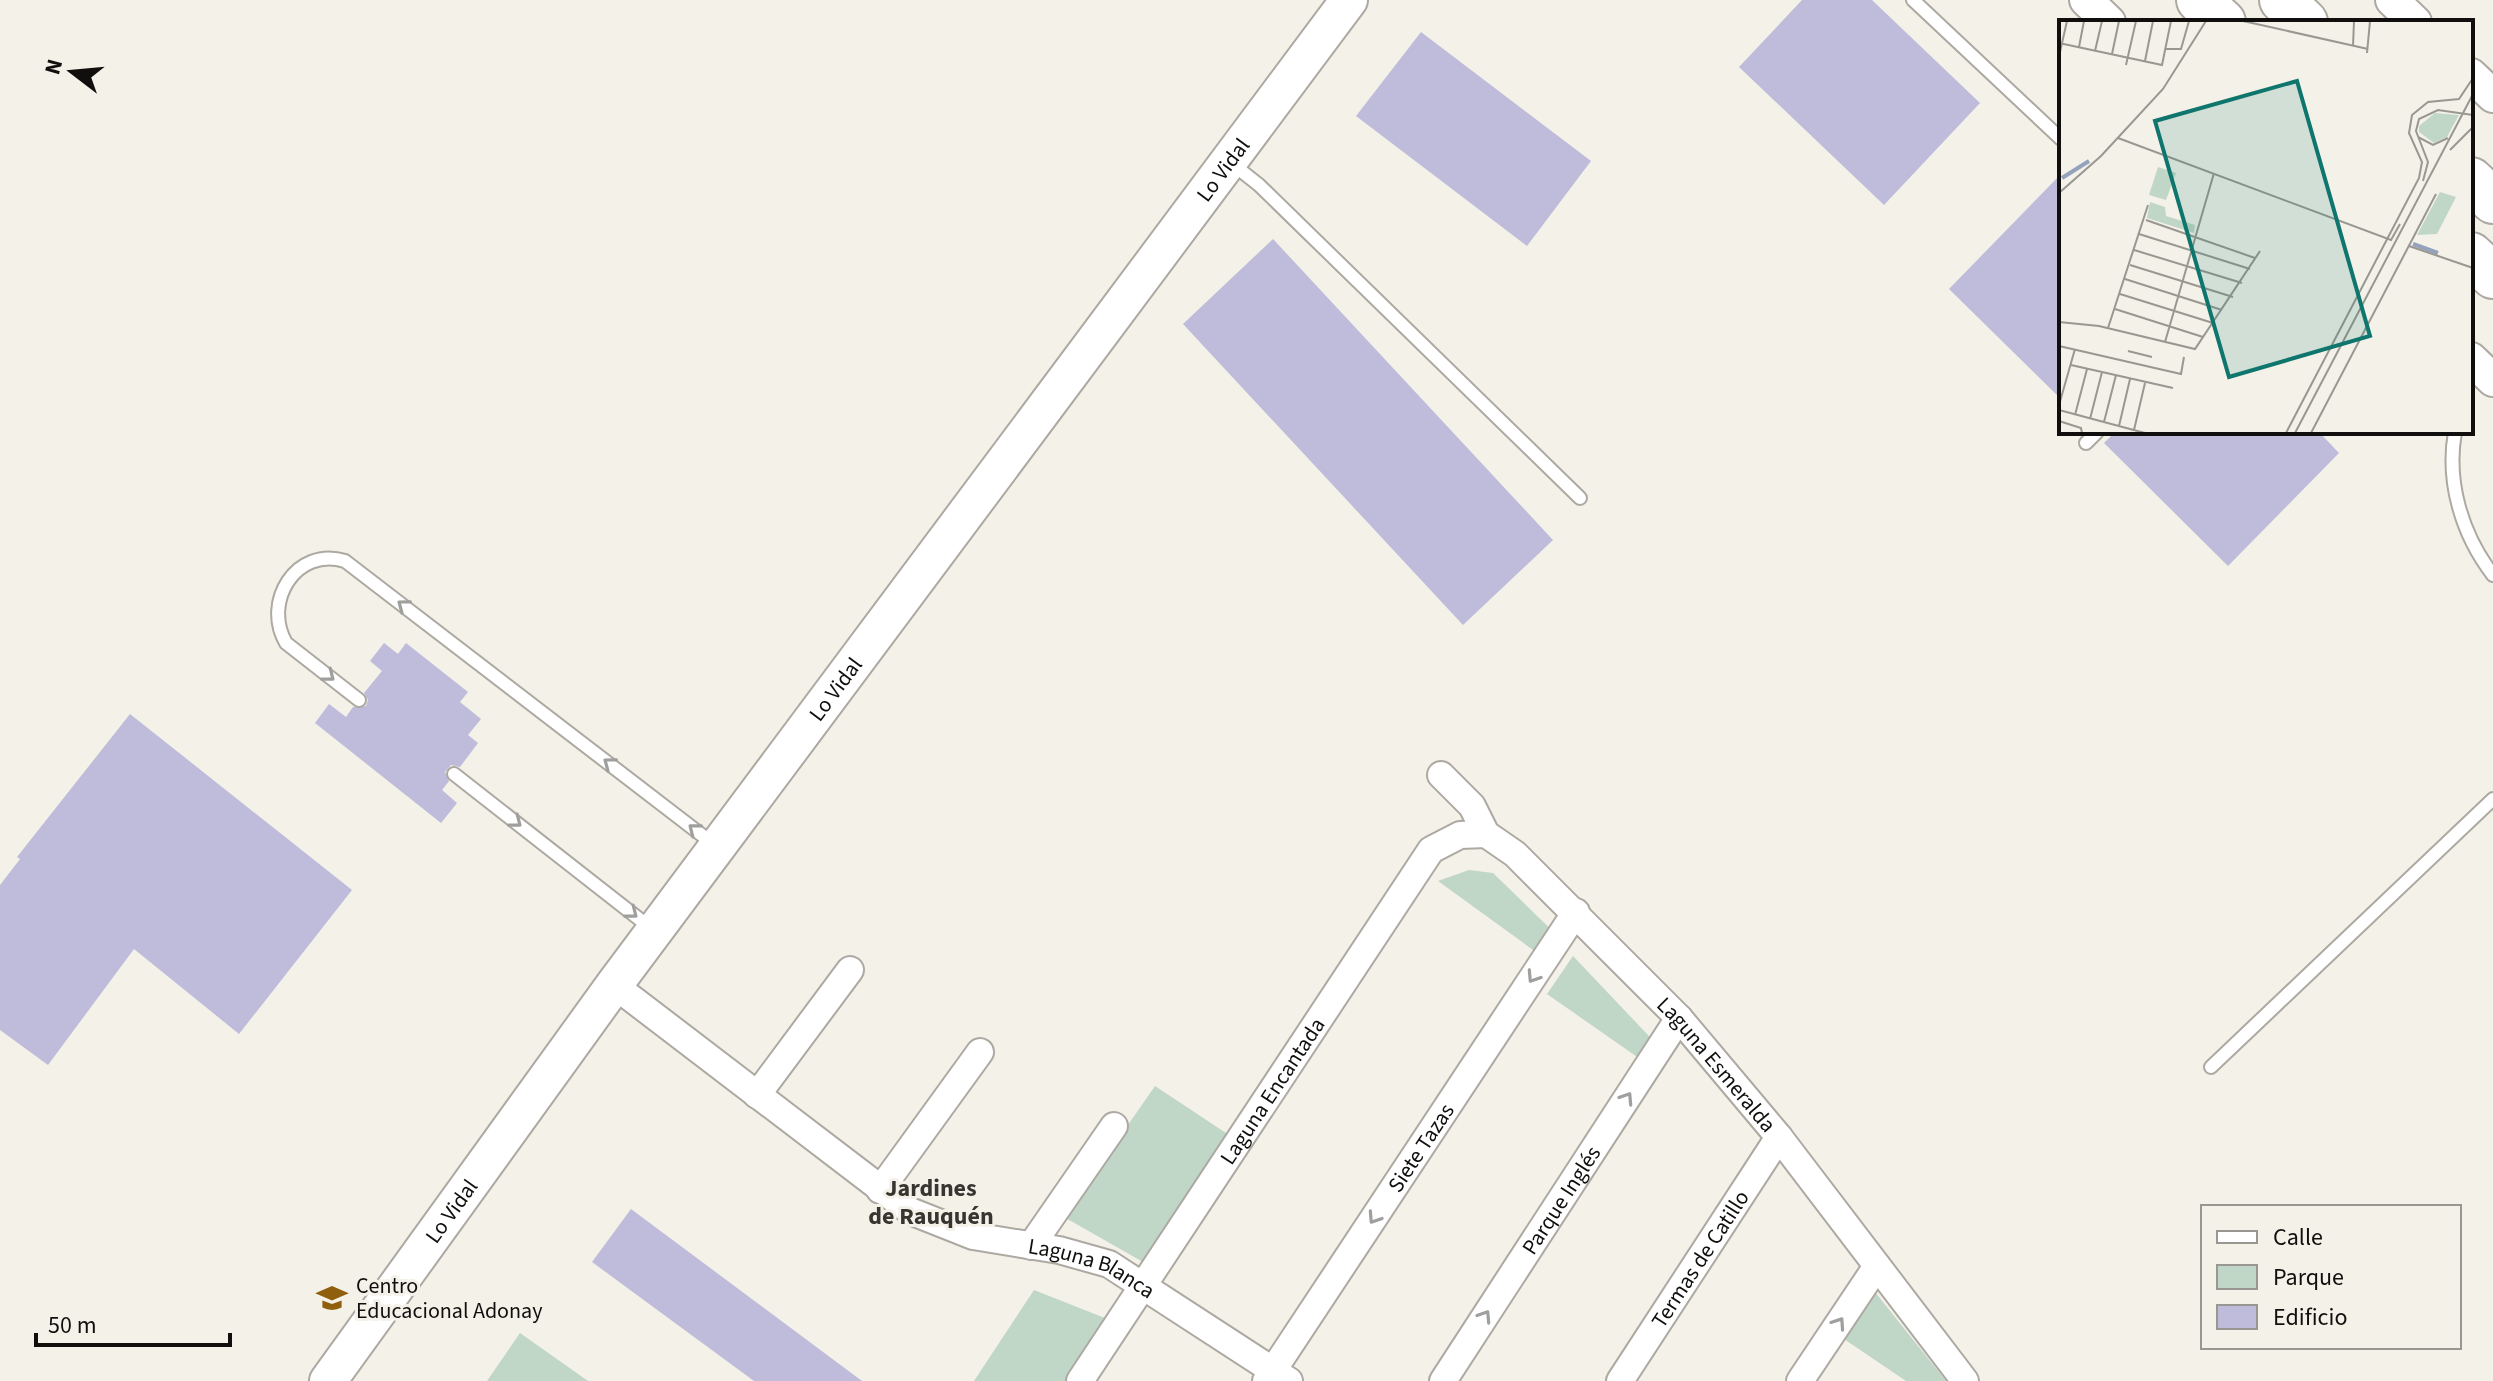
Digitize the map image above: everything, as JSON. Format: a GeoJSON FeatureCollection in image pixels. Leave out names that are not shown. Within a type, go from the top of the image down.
{"type":"FeatureCollection","features":[{"type":"Feature","properties":{"kind":"highway"},"geometry":{"type":"LineString","coordinates":[[2199,0],[2221,20]]}},
{"type":"Feature","properties":{"kind":"highway"},"geometry":{"type":"LineString","coordinates":[[2282,0],[2303,20]]}},
{"type":"Feature","properties":{"kind":"highway"},"geometry":{"type":"LineString","coordinates":[[2473,182],[2493,201]]}},
{"type":"Feature","properties":{"kind":"highway"},"geometry":{"type":"LineString","coordinates":[[2473,257],[2493,276]]}},
{"type":"Feature","properties":{"kind":"main road","name":"Lo Vidal"},"geometry":{"type":"LineString","coordinates":[[328,1381],[614,985],[1349,0]]}},
{"type":"Feature","properties":{"kind":"street"},"geometry":{"type":"LineString","coordinates":[[2086,0],[2107,20]]}},
{"type":"Feature","properties":{"kind":"street"},"geometry":{"type":"LineString","coordinates":[[2392,0],[2413,20]]}},
{"type":"Feature","properties":{"kind":"street"},"geometry":{"type":"LineString","coordinates":[[2473,77],[2493,96]]}},
{"type":"Feature","properties":{"kind":"street","name":"Laguna Esmeralda"},"geometry":{"type":"LineString","coordinates":[[1441,775],[1472,806],[1486,834],[1515,854],[1576,912],[1679,1018],[1779,1137],[1965,1381]]}},
{"type":"Feature","properties":{"kind":"street","name":"Laguna Encantada"},"geometry":{"type":"LineString","coordinates":[[1080,1381],[1431,850],[1460,835],[1486,834]]}},
{"type":"Feature","properties":{"kind":"street","name":"Siete Tazas"},"geometry":{"type":"LineString","coordinates":[[1276,1377],[1576,912]]}},
{"type":"Feature","properties":{"kind":"street"},"geometry":{"type":"LineString","coordinates":[[757,1095],[850,970]]}},
{"type":"Feature","properties":{"kind":"street","name":"Laguna Blanca"},"geometry":{"type":"LineString","coordinates":[[614,985],[910,1211],[951,1230],[1084,1256],[1109,1264],[1276,1377]]}},
{"type":"Feature","properties":{"kind":"street","name":"Parque Inglés"},"geometry":{"type":"LineString","coordinates":[[1443,1381],[1679,1018]]}},
{"type":"Feature","properties":{"kind":"street"},"geometry":{"type":"LineString","coordinates":[[880,1190],[980,1052]]}},
{"type":"Feature","properties":{"kind":"street"},"geometry":{"type":"LineString","coordinates":[[1031,1246],[1114,1126]]}},
{"type":"Feature","properties":{"kind":"street","name":"Termas de Catillo"},"geometry":{"type":"LineString","coordinates":[[1620,1381],[1779,1137]]}},
{"type":"Feature","properties":{"kind":"street"},"geometry":{"type":"LineString","coordinates":[[1800,1381],[1877,1266]]}},
{"type":"Feature","properties":{"kind":"lane"},"geometry":{"type":"LineString","coordinates":[[1913,0],[2059,137]]}},
{"type":"Feature","properties":{"kind":"lane"},"geometry":{"type":"LineString","coordinates":[[1229,161],[1259,185],[1580,498]]}},
{"type":"Feature","properties":{"kind":"lane"},"geometry":{"type":"LineString","coordinates":[[2086,443],[2095,434]]}},
{"type":"Feature","properties":{"kind":"lane"},"geometry":{"type":"LineString","coordinates":[[2455,434],[2452,466],[2462,517],[2472,542],[2493,575]]}},
{"type":"Feature","properties":{"kind":"lane"},"geometry":{"type":"LineString","coordinates":[[359,700],[286,643],[276,620],[279,596],[297,570],[313,560],[333,558],[345,561],[718,847]]}},
{"type":"Feature","properties":{"kind":"lane"},"geometry":{"type":"LineString","coordinates":[[454,774],[655,931]]}},
{"type":"Feature","properties":{"kind":"lane"},"geometry":{"type":"LineString","coordinates":[[2211,1067],[2493,799]]}},
{"type":"Feature","properties":{"kind":"green space"},"geometry":{"type":"Polygon","coordinates":[[[1469,870],[1493,873],[1565,943],[1551,963],[1438,881],[1469,870]]]}},
{"type":"Feature","properties":{"kind":"green space"},"geometry":{"type":"Polygon","coordinates":[[[1573,956],[1665,1053],[1653,1068],[1547,994],[1573,956]]]}},
{"type":"Feature","properties":{"kind":"green space"},"geometry":{"type":"Polygon","coordinates":[[[1155,1086],[1229,1135],[1143,1262],[1064,1217],[1155,1086]]]}},
{"type":"Feature","properties":{"kind":"green space"},"geometry":{"type":"Polygon","coordinates":[[[1034,1290],[1110,1320],[1068,1381],[974,1381],[1034,1290]]]}},
{"type":"Feature","properties":{"kind":"green space"},"geometry":{"type":"Polygon","coordinates":[[[1875,1292],[1946,1381],[1906,1381],[1844,1339],[1875,1292]]]}},
{"type":"Feature","properties":{"kind":"green space"},"geometry":{"type":"Polygon","coordinates":[[[520,1333],[588,1381],[487,1381],[520,1333]]]}},
{"type":"Feature","properties":{"kind":"building"},"geometry":{"type":"Polygon","coordinates":[[[1802,0],[1872,0],[1980,103],[1884,205],[1739,67],[1802,0]]]}},
{"type":"Feature","properties":{"kind":"building"},"geometry":{"type":"Polygon","coordinates":[[[1421,32],[1591,161],[1527,246],[1356,116],[1421,32]]]}},
{"type":"Feature","properties":{"kind":"building"},"geometry":{"type":"Polygon","coordinates":[[[2059,176],[2059,397],[1949,289],[2059,176]]]}},
{"type":"Feature","properties":{"kind":"building"},"geometry":{"type":"Polygon","coordinates":[[[1273,239],[1553,540],[1463,625],[1183,324],[1273,239]]]}},
{"type":"Feature","properties":{"kind":"building"},"geometry":{"type":"Polygon","coordinates":[[[2113,434],[2321,434],[2339,453],[2228,566],[2104,443],[2113,434]]]}},
{"type":"Feature","properties":{"kind":"building"},"geometry":{"type":"Polygon","coordinates":[[[384,643],[398,654],[406,643],[468,692],[460,702],[481,719],[468,735],[478,743],[460,767],[451,765],[445,772],[449,781],[442,790],[457,803],[441,823],[315,723],[329,704],[346,717],[353,707],[366,706],[368,700],[364,693],[382,671],[370,661],[384,643]]]}},
{"type":"Feature","properties":{"kind":"building"},"geometry":{"type":"Polygon","coordinates":[[[130,714],[352,890],[239,1034],[134,949],[48,1065],[0,1030],[0,885],[20,859],[17,857],[130,714]]]}},
{"type":"Feature","properties":{"kind":"building"},"geometry":{"type":"Polygon","coordinates":[[[631,1209],[862,1381],[754,1381],[592,1262],[631,1209]]]}},
{"type":"Feature","properties":{"kind":"place","name":"Centro Educacional Adonay"},"geometry":{"type":"Point","coordinates":[332,1298]}},
{"type":"Feature","properties":{"kind":"district","name":"Jardines de Rauquén"},"geometry":{"type":"Point","coordinates":[931,1202]}}]}
